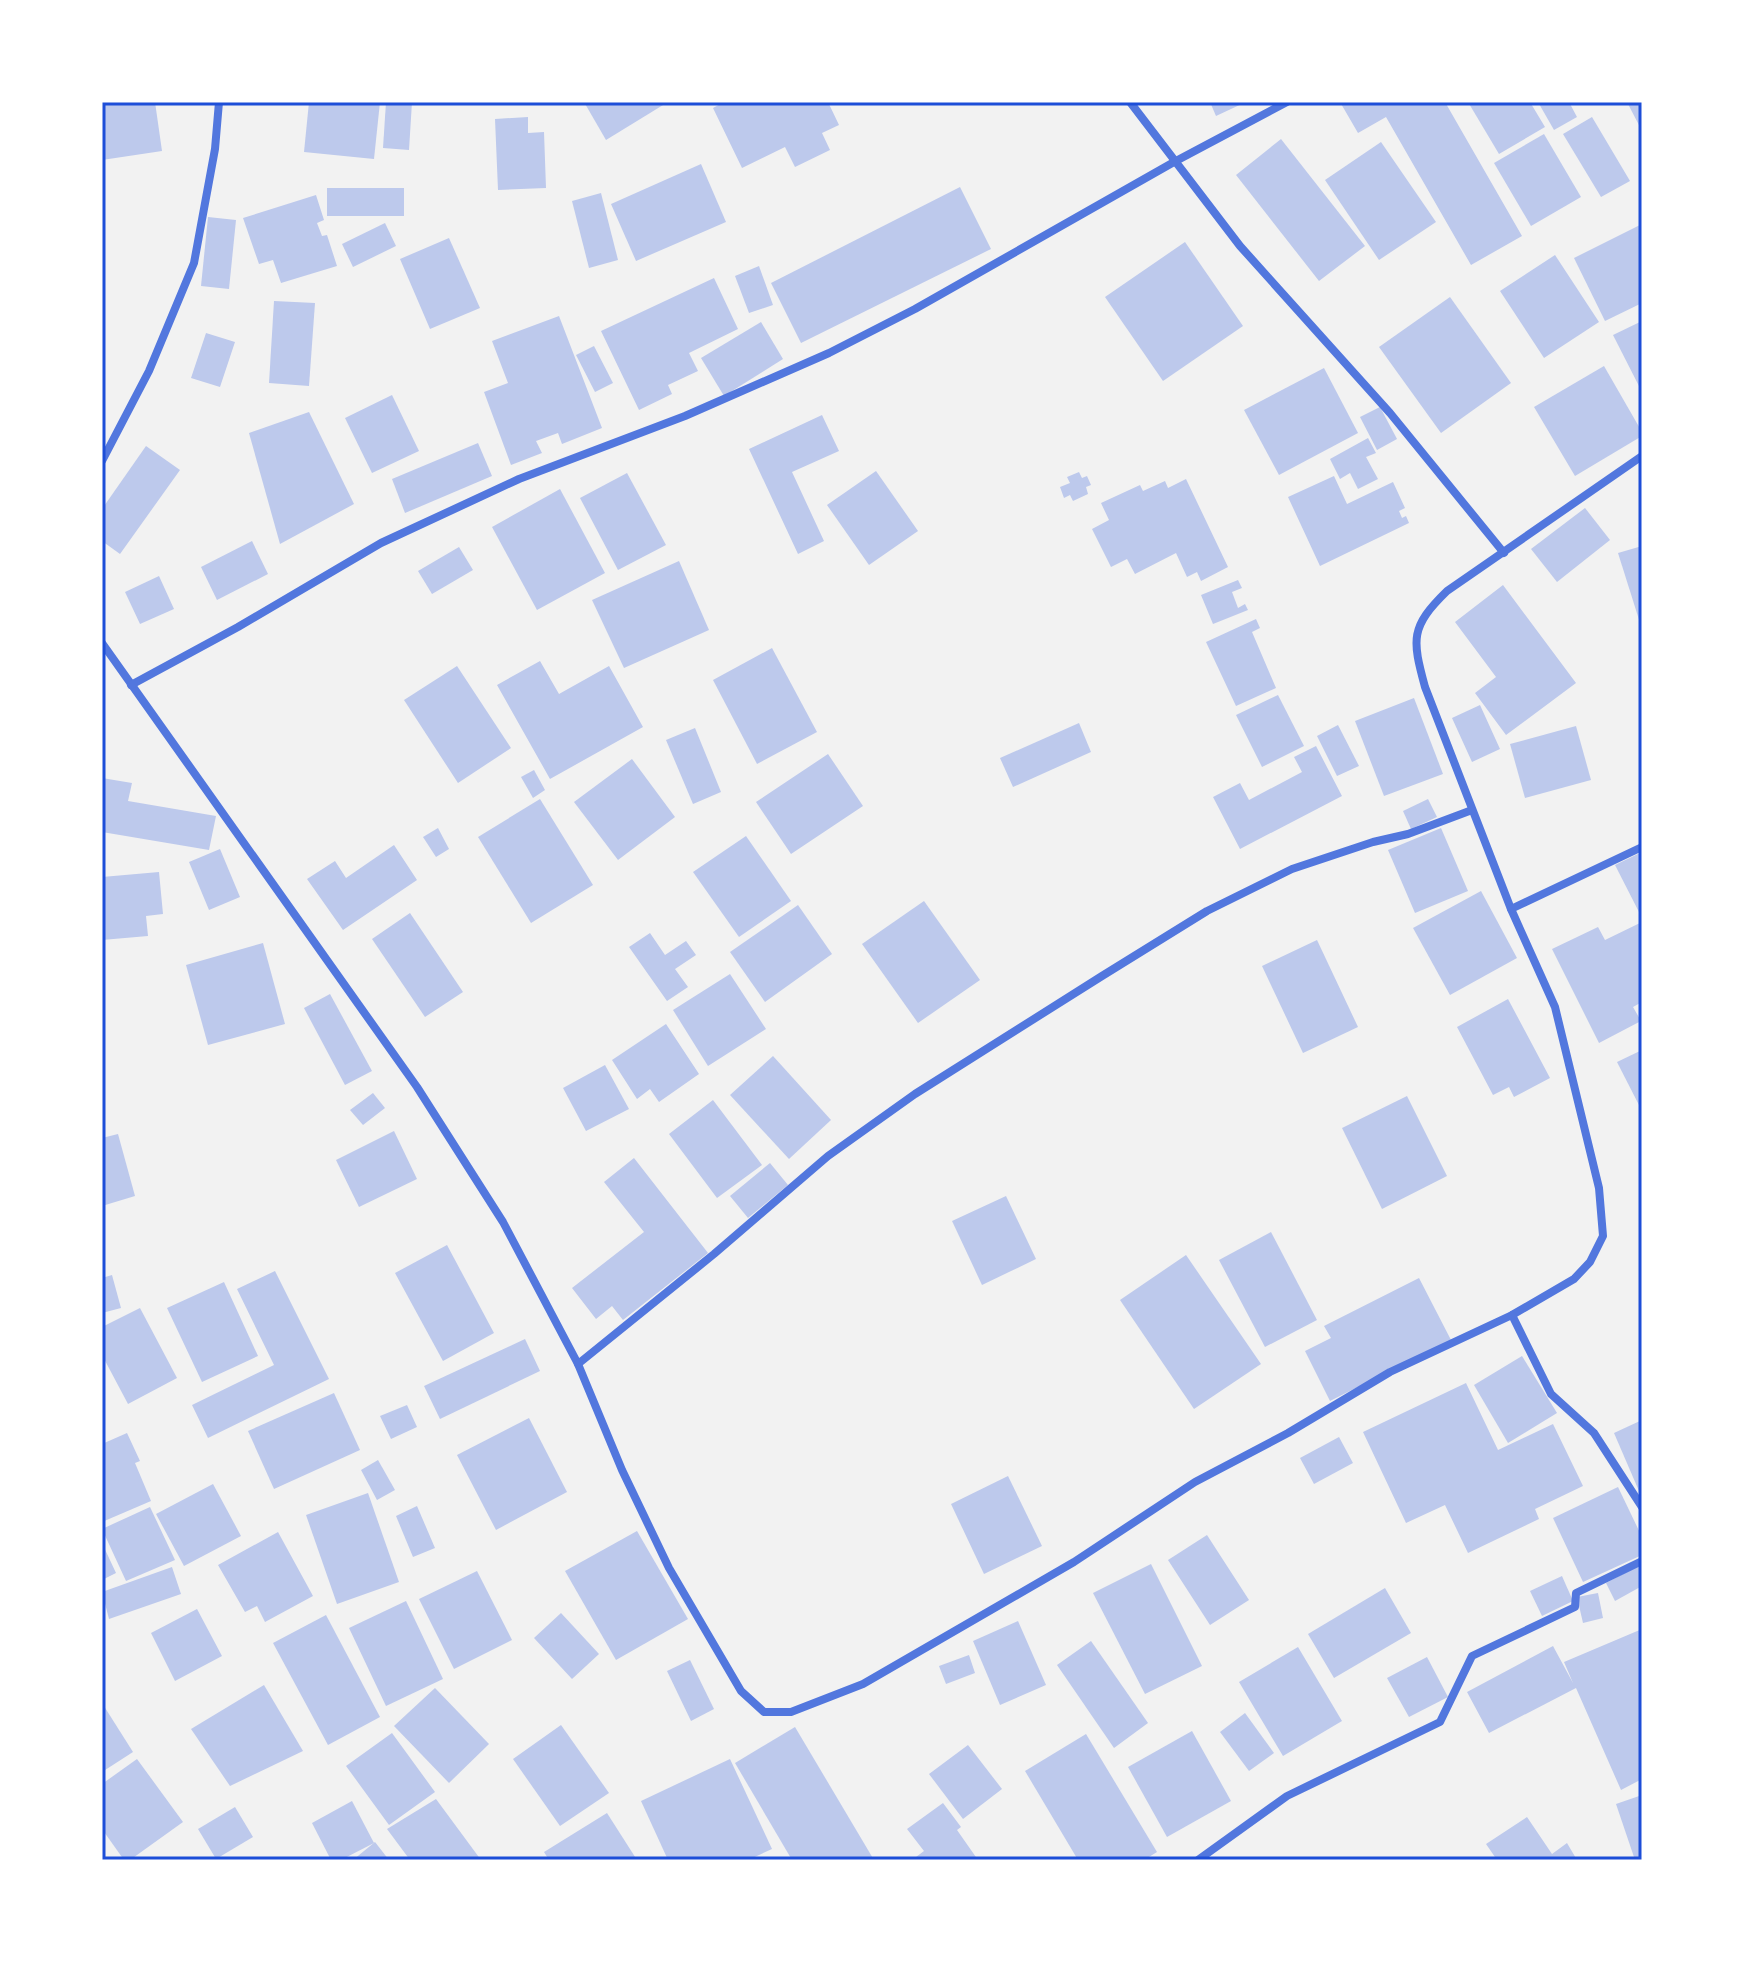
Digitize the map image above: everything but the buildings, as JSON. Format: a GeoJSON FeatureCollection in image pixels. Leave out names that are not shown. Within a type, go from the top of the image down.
{"type":"FeatureCollection","features":[{"type":"Feature","properties":{"kind":"street"},"geometry":{"type":"LineString","coordinates":[[102,461],[149,371],[194,263],[215,149],[219,102]]}},
{"type":"Feature","properties":{"kind":"street"},"geometry":{"type":"LineString","coordinates":[[1130,102],[1240,246],[1390,413],[1504,553]]}},
{"type":"Feature","properties":{"kind":"street"},"geometry":{"type":"LineString","coordinates":[[131,685],[238,627],[381,543],[519,479],[697,411],[829,353],[915,309],[1174,162],[1287,102]]}},
{"type":"Feature","properties":{"kind":"street"},"geometry":{"type":"LineString","coordinates":[[102,643],[417,1087],[503,1222],[578,1364],[622,1470],[669,1568],[741,1691],[764,1712],[791,1712],[863,1684],[1074,1562],[1195,1482],[1288,1433],[1390,1372],[1512,1315],[1574,1279],[1590,1262],[1603,1236],[1603,1215],[1555,1007],[1511,909],[1425,687],[1417,660],[1416,628],[1447,591],[1642,456]]}},
{"type":"Feature","properties":{"kind":"street"},"geometry":{"type":"LineString","coordinates":[[578,1364],[714,1254],[828,1156],[915,1094],[1115,968],[1207,911],[1292,869],[1373,842],[1408,834],[1472,810]]}},
{"type":"Feature","properties":{"kind":"street"},"geometry":{"type":"LineString","coordinates":[[1511,909],[1642,847]]}},
{"type":"Feature","properties":{"kind":"street"},"geometry":{"type":"LineString","coordinates":[[1512,1315],[1551,1394],[1594,1433],[1642,1507]]}},
{"type":"Feature","properties":{"kind":"street"},"geometry":{"type":"LineString","coordinates":[[1198,1860],[1287,1796],[1440,1722],[1472,1656],[1575,1607],[1576,1593],[1642,1561]]}}]}
